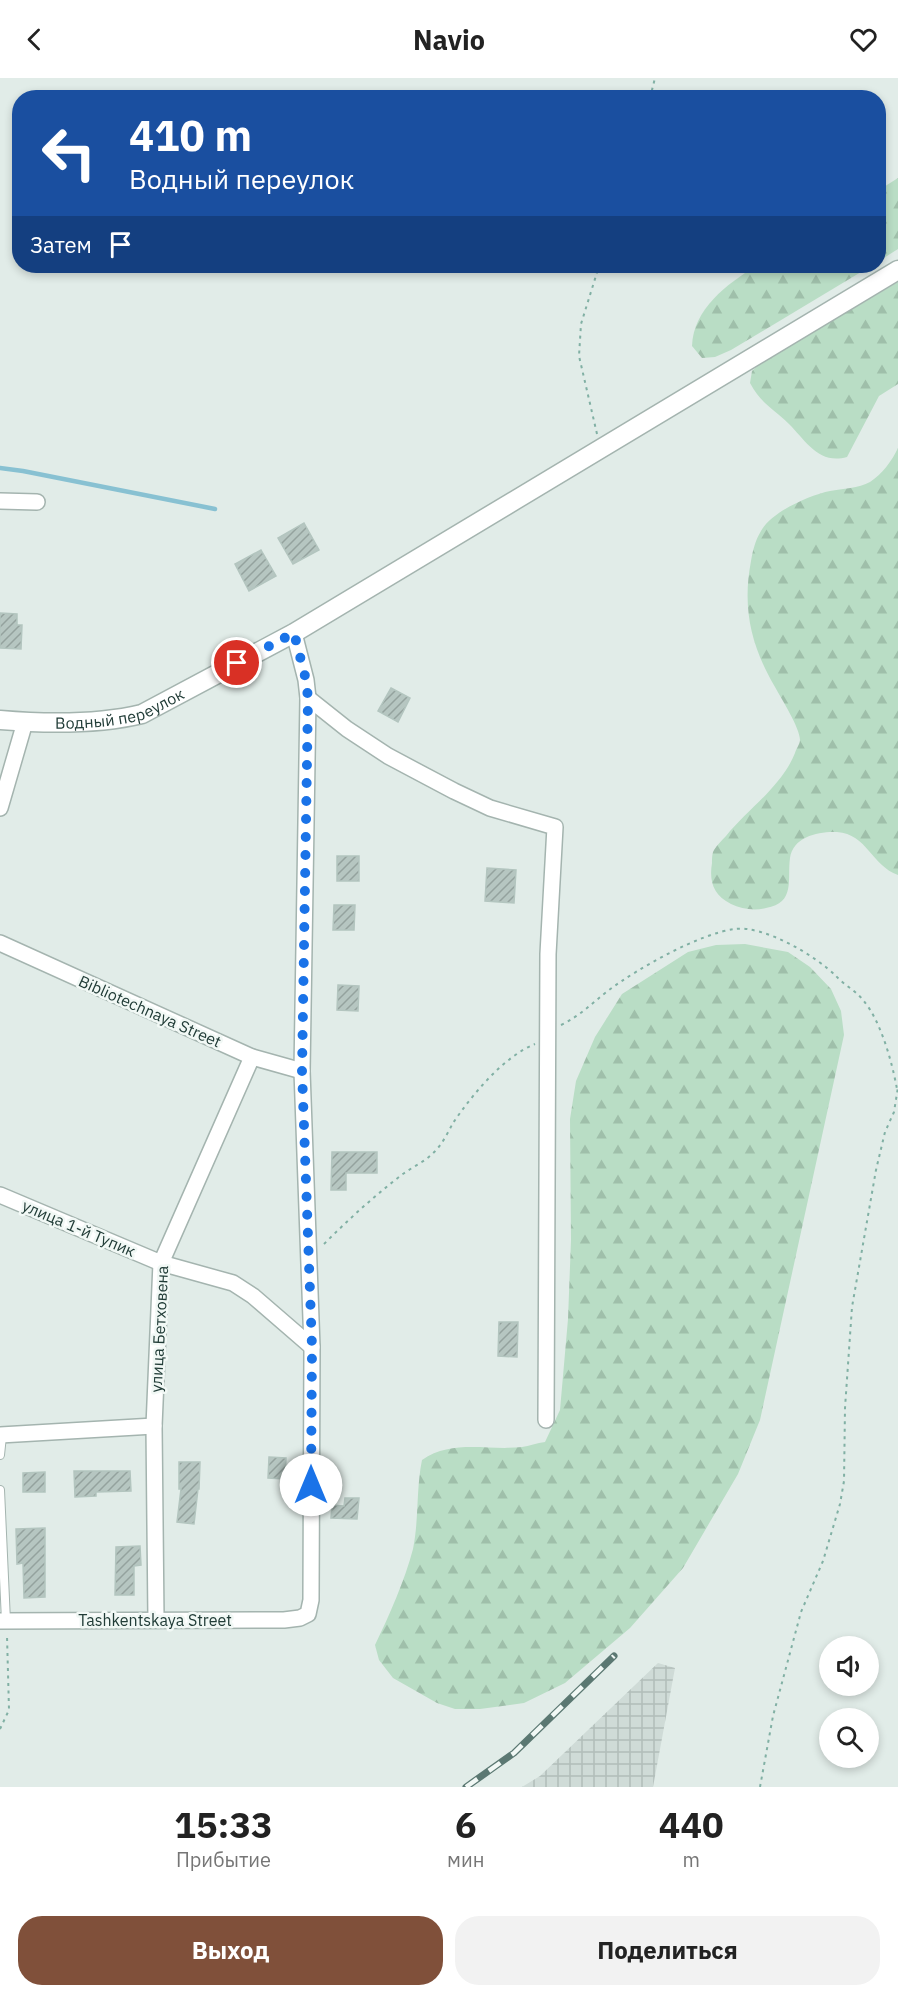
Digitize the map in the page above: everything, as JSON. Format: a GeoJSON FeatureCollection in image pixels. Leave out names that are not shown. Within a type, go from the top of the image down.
{"type":"FeatureCollection","features":[{"type":"Feature","properties":{"kind":"street","name":"Водный переулок"},"geometry":{"type":"LineString","coordinates":[[0,720],[75,723],[122,719],[142,714],[294,633],[898,270]]}},
{"type":"Feature","properties":{"kind":"street"},"geometry":{"type":"LineString","coordinates":[[0,501],[37,502]]}},
{"type":"Feature","properties":{"kind":"street"},"geometry":{"type":"LineString","coordinates":[[294,633],[306,680],[308,698],[302,1071],[312,1347]]}},
{"type":"Feature","properties":{"kind":"street"},"geometry":{"type":"LineString","coordinates":[[308,698],[347,729],[388,756],[445,786],[490,808],[555,827],[548,954],[546,1420]]}},
{"type":"Feature","properties":{"kind":"street"},"geometry":{"type":"LineString","coordinates":[[0,808],[25,722]]}},
{"type":"Feature","properties":{"kind":"street","name":"Bibliotechnaya Street"},"geometry":{"type":"LineString","coordinates":[[0,943],[252,1057],[302,1071]]}},
{"type":"Feature","properties":{"kind":"street","name":"улица Бетховена"},"geometry":{"type":"LineString","coordinates":[[156,1620],[154,1426],[161,1263],[252,1057]]}},
{"type":"Feature","properties":{"kind":"street","name":"улица 1-й Тупик"},"geometry":{"type":"LineString","coordinates":[[0,1195],[161,1263],[244,1288],[312,1347]]}},
{"type":"Feature","properties":{"kind":"street","name":"Tashkentskaya Street"},"geometry":{"type":"LineString","coordinates":[[3,1621],[284,1620],[300,1618],[308,1614],[311,1600],[312,1347]]}},
{"type":"Feature","properties":{"kind":"street"},"geometry":{"type":"LineString","coordinates":[[1,1436],[154,1426]]}},
{"type":"Feature","properties":{"kind":"lane"},"geometry":{"type":"LineString","coordinates":[[0,1455],[1,1436]]}},
{"type":"Feature","properties":{"kind":"lane"},"geometry":{"type":"LineString","coordinates":[[0,1490],[3,1621]]}},
{"type":"Feature","properties":{"kind":"path"},"geometry":{"type":"LineString","coordinates":[[597,273],[581,324],[579,356],[600,448]]}},
{"type":"Feature","properties":{"kind":"path"},"geometry":{"type":"LineString","coordinates":[[309,1259],[364,1204],[405,1172],[423,1163],[438,1149],[454,1121],[503,1064],[525,1048],[576,1018],[608,990],[641,968],[690,944],[735,929],[756,929],[802,951],[825,964],[839,980],[864,1000],[877,1023],[894,1073],[897,1092]]}},
{"type":"Feature","properties":{"kind":"path"},"geometry":{"type":"LineString","coordinates":[[760,1787],[773,1716],[801,1612],[823,1561],[842,1493],[852,1307],[876,1170],[885,1132],[894,1112],[898,1087]]}},
{"type":"Feature","properties":{"kind":"path"},"geometry":{"type":"LineString","coordinates":[[0,1729],[9,1710],[3,1621]]}},
{"type":"Feature","properties":{"kind":"shaded area"},"geometry":{"type":"Polygon","coordinates":[[[658,1663],[675,1668],[653,1787],[522,1787],[540,1776],[658,1663]]]}},
{"type":"Feature","properties":{"kind":"green space"},"geometry":{"type":"Polygon","coordinates":[[[898,178],[898,249],[886,257],[886,186],[898,178]]]}},
{"type":"Feature","properties":{"kind":"green space"},"geometry":{"type":"Polygon","coordinates":[[[746,273],[859,273],[731,350],[715,357],[702,358],[692,346],[698,320],[723,289],[746,273]]]}},
{"type":"Feature","properties":{"kind":"green space"},"geometry":{"type":"Polygon","coordinates":[[[898,282],[898,384],[879,396],[847,457],[837,459],[821,455],[759,396],[750,383],[752,371],[762,362],[898,282]]]}},
{"type":"Feature","properties":{"kind":"green space"},"geometry":{"type":"Polygon","coordinates":[[[898,448],[898,875],[882,865],[856,838],[837,832],[815,834],[802,840],[792,851],[788,889],[782,901],[776,905],[757,909],[735,906],[716,892],[712,882],[713,851],[782,776],[800,740],[794,721],[767,672],[754,642],[748,611],[748,578],[756,542],[766,524],[792,505],[822,493],[870,482],[886,467],[898,448]]]}},
{"type":"Feature","properties":{"kind":"green space"},"geometry":{"type":"Polygon","coordinates":[[[745,944],[788,952],[810,967],[831,989],[841,1011],[844,1035],[760,1420],[738,1474],[683,1568],[630,1628],[565,1683],[524,1703],[480,1709],[455,1709],[437,1703],[393,1678],[379,1660],[375,1645],[406,1573],[413,1549],[422,1460],[446,1450],[458,1448],[509,1448],[545,1442],[560,1410],[568,1319],[571,1240],[570,1119],[576,1081],[595,1037],[622,994],[688,952],[716,945],[745,944]]]}},
{"type":"Feature","properties":{"kind":"building"},"geometry":{"type":"Polygon","coordinates":[[[304,523],[319,550],[293,564],[278,538],[304,523]]]}},
{"type":"Feature","properties":{"kind":"building"},"geometry":{"type":"Polygon","coordinates":[[[261,550],[276,576],[249,591],[235,564],[261,550]]]}},
{"type":"Feature","properties":{"kind":"building"},"geometry":{"type":"Polygon","coordinates":[[[0,613],[17,614],[17,625],[22,625],[21,649],[0,648],[0,613]]]}},
{"type":"Feature","properties":{"kind":"building"},"geometry":{"type":"Polygon","coordinates":[[[391,688],[410,698],[398,722],[378,711],[391,688]]]}},
{"type":"Feature","properties":{"kind":"building"},"geometry":{"type":"Polygon","coordinates":[[[337,856],[359,856],[359,881],[337,881],[337,856]]]}},
{"type":"Feature","properties":{"kind":"building"},"geometry":{"type":"Polygon","coordinates":[[[487,868],[516,870],[514,903],[485,901],[487,868]]]}},
{"type":"Feature","properties":{"kind":"building"},"geometry":{"type":"Polygon","coordinates":[[[334,905],[355,905],[354,930],[333,930],[334,905]]]}},
{"type":"Feature","properties":{"kind":"building"},"geometry":{"type":"Polygon","coordinates":[[[338,985],[359,986],[358,1011],[337,1010],[338,985]]]}},
{"type":"Feature","properties":{"kind":"building"},"geometry":{"type":"Polygon","coordinates":[[[332,1152],[377,1152],[377,1173],[346,1173],[346,1190],[331,1190],[332,1152]]]}},
{"type":"Feature","properties":{"kind":"building"},"geometry":{"type":"Polygon","coordinates":[[[499,1322],[518,1322],[517,1357],[498,1356],[499,1322]]]}},
{"type":"Feature","properties":{"kind":"building"},"geometry":{"type":"Polygon","coordinates":[[[269,1457],[286,1458],[285,1479],[268,1478],[269,1457]]]}},
{"type":"Feature","properties":{"kind":"building"},"geometry":{"type":"Polygon","coordinates":[[[179,1462],[200,1462],[194,1524],[177,1522],[181,1489],[179,1489],[179,1462]]]}},
{"type":"Feature","properties":{"kind":"building"},"geometry":{"type":"Polygon","coordinates":[[[74,1471],[130,1471],[131,1491],[96,1492],[96,1496],[75,1497],[74,1471]]]}},
{"type":"Feature","properties":{"kind":"building"},"geometry":{"type":"Polygon","coordinates":[[[45,1472],[45,1492],[23,1492],[23,1473],[45,1472]]]}},
{"type":"Feature","properties":{"kind":"building"},"geometry":{"type":"Polygon","coordinates":[[[345,1498],[359,1498],[357,1519],[331,1518],[332,1505],[344,1506],[345,1498]]]}},
{"type":"Feature","properties":{"kind":"building"},"geometry":{"type":"Polygon","coordinates":[[[45,1528],[45,1597],[24,1598],[23,1563],[17,1564],[16,1529],[45,1528]]]}},
{"type":"Feature","properties":{"kind":"building"},"geometry":{"type":"Polygon","coordinates":[[[140,1546],[141,1565],[134,1566],[134,1595],[115,1595],[116,1547],[140,1546]]]}},
{"type":"Feature","properties":{"kind":"waterway"},"geometry":{"type":"LineString","coordinates":[[0,468],[215,509]]}},
{"type":"Feature","properties":{"kind":"railway"},"geometry":{"type":"LineString","coordinates":[[466,1787],[514,1753],[614,1656]]}},
{"type":"Feature","properties":{"kind":"route"},"geometry":{"type":"LineString","coordinates":[[237,663],[294,633],[306,680],[308,698],[302,1071],[312,1347],[311,1485]]}}]}
